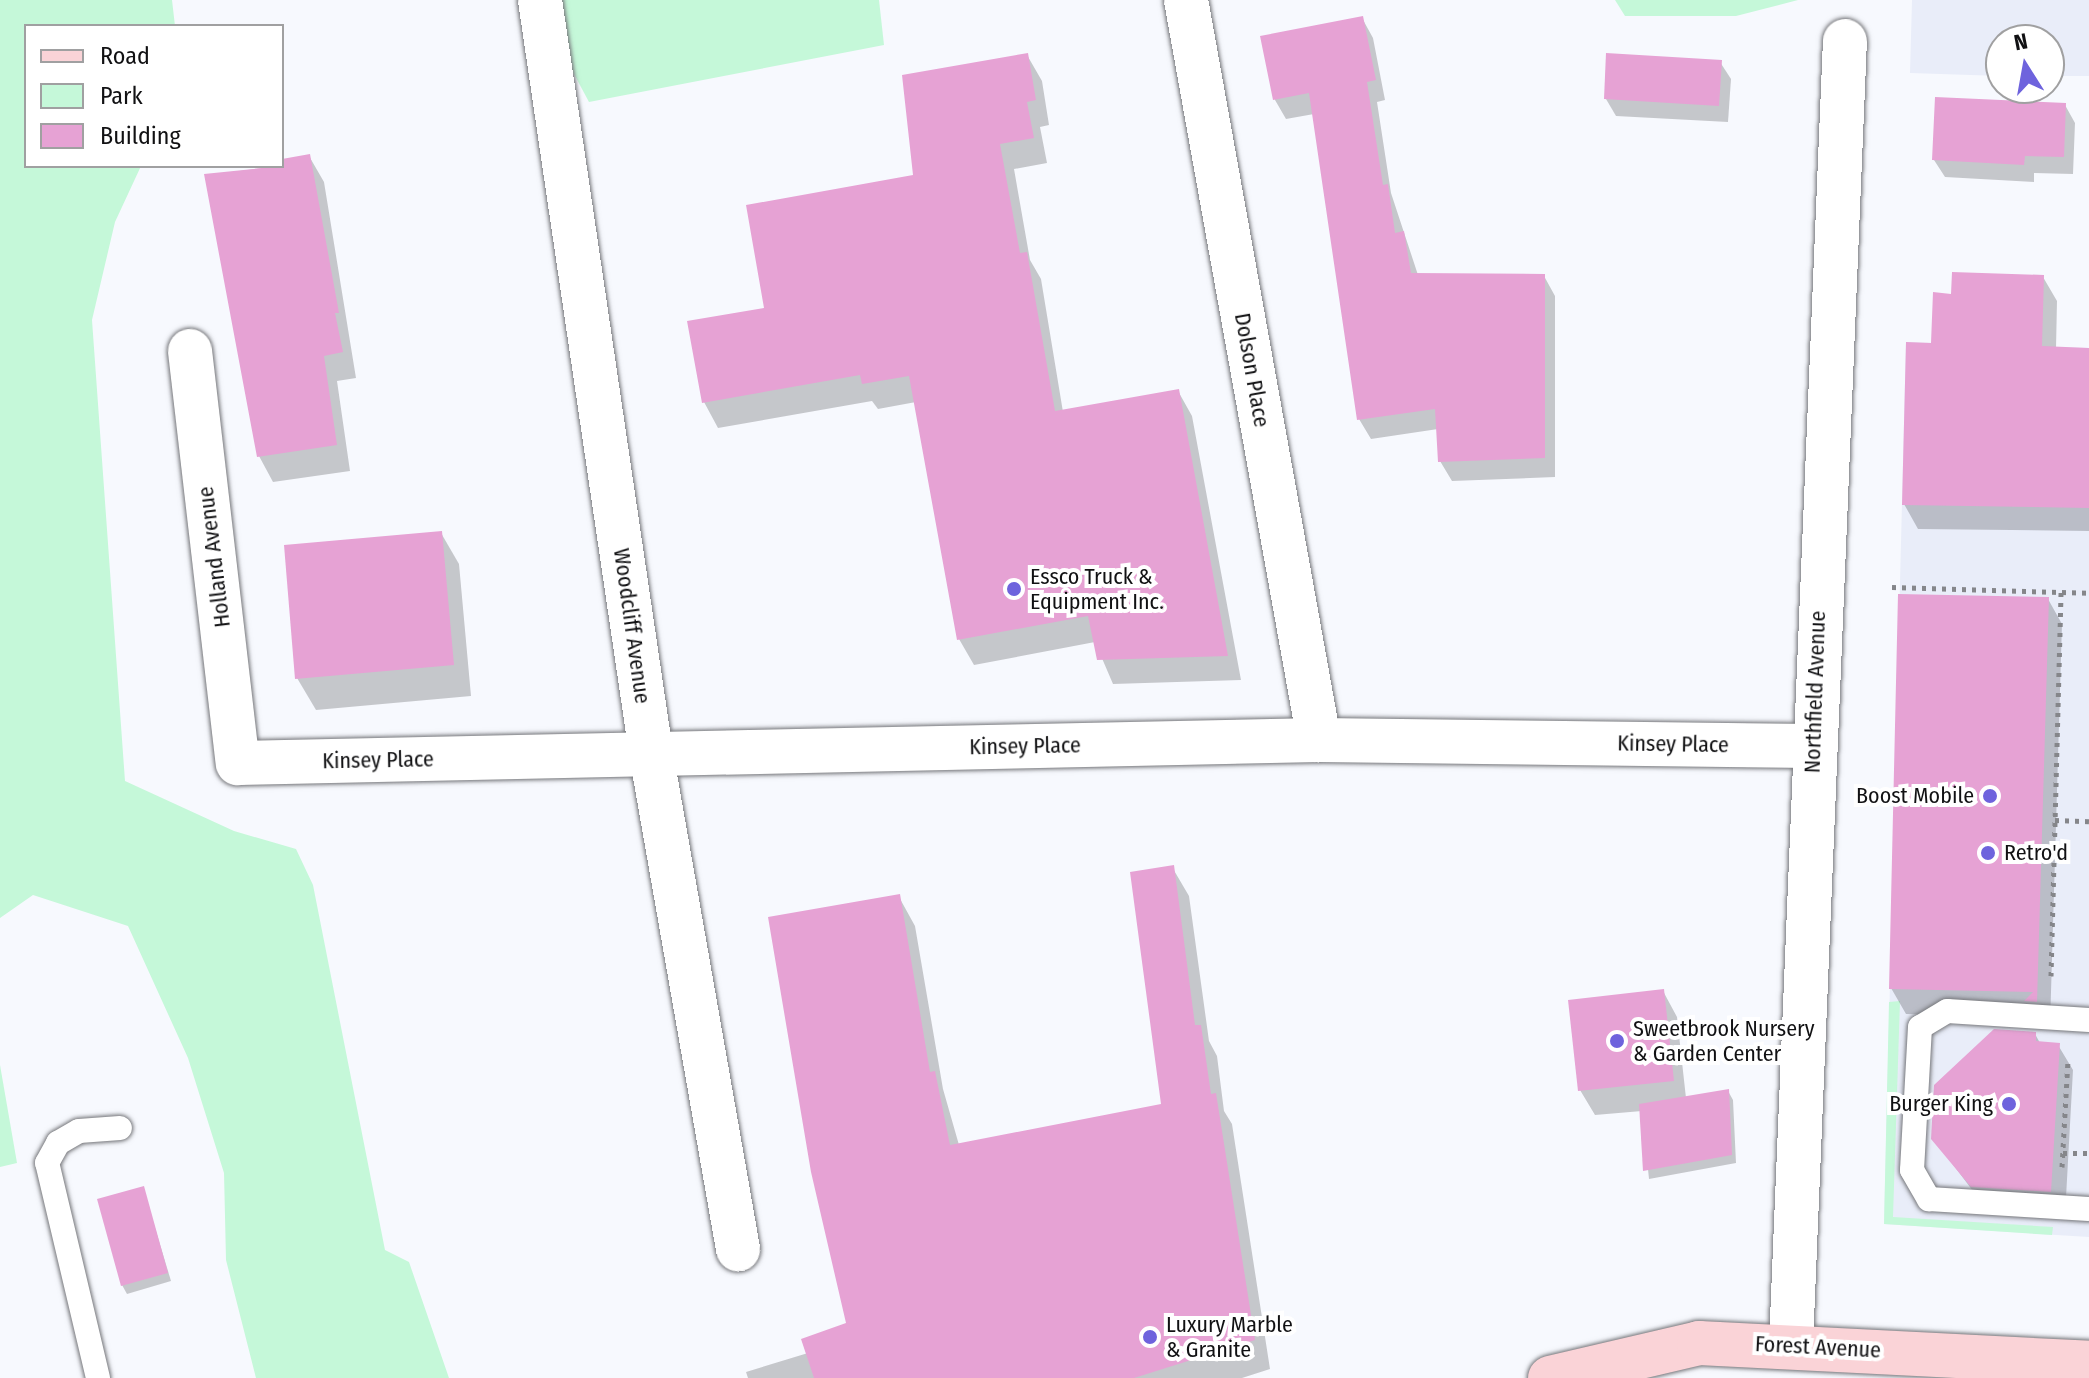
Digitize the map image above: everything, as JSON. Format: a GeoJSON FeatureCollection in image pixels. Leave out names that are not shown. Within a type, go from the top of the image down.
{"type":"FeatureCollection","features":[{"type":"Feature","properties":{"kind":"main road","name":"Forest Avenue"},"geometry":{"type":"LineString","coordinates":[[1550,1378],[1601,1370],[1699,1343],[1791,1344],[2089,1363]]}},
{"type":"Feature","properties":{"kind":"street","name":"Woodcliff Avenue"},"geometry":{"type":"LineString","coordinates":[[540,0],[651,753],[738,1249]]}},
{"type":"Feature","properties":{"kind":"street","name":"Dolson Place"},"geometry":{"type":"LineString","coordinates":[[1186,0],[1319,740]]}},
{"type":"Feature","properties":{"kind":"street","name":"Northfield Avenue"},"geometry":{"type":"LineString","coordinates":[[1791,1344],[1813,746],[1845,41]]}},
{"type":"Feature","properties":{"kind":"street","name":"Holland Avenue"},"geometry":{"type":"LineString","coordinates":[[190,351],[238,763]]}},
{"type":"Feature","properties":{"kind":"street","name":"Kinsey Place"},"geometry":{"type":"LineString","coordinates":[[238,763],[1319,740],[1813,746]]}},
{"type":"Feature","properties":{"kind":"lane"},"geometry":{"type":"LineString","coordinates":[[2089,1020],[1947,1011],[1920,1027],[1912,1170],[1929,1199],[2089,1209]]}},
{"type":"Feature","properties":{"kind":"lane"},"geometry":{"type":"LineString","coordinates":[[98,1378],[47,1163],[58,1143],[79,1131],[120,1128]]}},
{"type":"Feature","properties":{"kind":"path"},"geometry":{"type":"LineString","coordinates":[[1892,587],[2089,593]]}},
{"type":"Feature","properties":{"kind":"path"},"geometry":{"type":"LineString","coordinates":[[2051,985],[2061,592]]}},
{"type":"Feature","properties":{"kind":"path"},"geometry":{"type":"LineString","coordinates":[[2055,820],[2089,821]]}},
{"type":"Feature","properties":{"kind":"path"},"geometry":{"type":"LineString","coordinates":[[2062,1180],[2069,1048]]}},
{"type":"Feature","properties":{"kind":"path"},"geometry":{"type":"LineString","coordinates":[[2063,1153],[2089,1153]]}},
{"type":"Feature","properties":{"kind":"shaded area"},"geometry":{"type":"Polygon","coordinates":[[[1912,0],[2089,0],[2089,76],[2065,76],[2065,24],[1985,24],[1985,75],[1910,73],[1912,0]]]}},
{"type":"Feature","properties":{"kind":"shaded area"},"geometry":{"type":"Polygon","coordinates":[[[1906,342],[2089,348],[2089,1237],[1884,1224],[1906,342]]]}},
{"type":"Feature","properties":{"kind":"green space"},"geometry":{"type":"Polygon","coordinates":[[[0,0],[172,0],[175,24],[24,24],[24,168],[140,168],[115,222],[92,320],[125,781],[234,831],[296,849],[313,885],[385,1250],[409,1262],[449,1378],[256,1378],[226,1260],[224,1173],[188,1058],[128,926],[33,895],[0,918],[0,0]]]}},
{"type":"Feature","properties":{"kind":"green space"},"geometry":{"type":"Polygon","coordinates":[[[554,0],[879,0],[884,45],[589,102],[567,61],[554,0]]]}},
{"type":"Feature","properties":{"kind":"green space"},"geometry":{"type":"Polygon","coordinates":[[[1615,0],[1798,0],[1736,16],[1625,16],[1615,0]]]}},
{"type":"Feature","properties":{"kind":"green space"},"geometry":{"type":"Polygon","coordinates":[[[1900,1001],[1893,1217],[2053,1227],[2052,1235],[1884,1224],[1889,1002],[1900,1001]]]}},
{"type":"Feature","properties":{"kind":"green space"},"geometry":{"type":"Polygon","coordinates":[[[0,1065],[17,1163],[0,1167],[0,1065]]]}},
{"type":"Feature","properties":{"kind":"building"},"geometry":{"type":"Polygon","coordinates":[[[1363,16],[1376,80],[1367,82],[1383,185],[1388,184],[1395,233],[1404,231],[1411,273],[1545,274],[1545,458],[1438,462],[1435,409],[1357,420],[1309,93],[1273,100],[1260,36],[1363,16]]]}},
{"type":"Feature","properties":{"kind":"building"},"geometry":{"type":"Polygon","coordinates":[[[1028,53],[1036,100],[1027,102],[1034,138],[1000,144],[1020,253],[1027,252],[1055,411],[1179,389],[1228,656],[1097,660],[1088,616],[957,640],[909,376],[862,384],[860,375],[702,403],[687,321],[764,308],[746,205],[913,175],[902,75],[1028,53]]]}},
{"type":"Feature","properties":{"kind":"building"},"geometry":{"type":"Polygon","coordinates":[[[1606,53],[1722,60],[1719,106],[1604,99],[1606,53]]]}},
{"type":"Feature","properties":{"kind":"building"},"geometry":{"type":"Polygon","coordinates":[[[1935,97],[1985,99],[1985,104],[2066,103],[2064,157],[2025,156],[2024,165],[1932,160],[1935,97]]]}},
{"type":"Feature","properties":{"kind":"building"},"geometry":{"type":"Polygon","coordinates":[[[310,154],[339,313],[335,313],[343,352],[324,356],[337,445],[257,457],[204,174],[284,168],[284,159],[310,154]]]}},
{"type":"Feature","properties":{"kind":"building"},"geometry":{"type":"Polygon","coordinates":[[[1952,272],[2044,275],[2042,346],[2089,348],[2089,508],[1902,505],[1906,342],[1931,343],[1933,292],[1951,294],[1952,272]]]}},
{"type":"Feature","properties":{"kind":"building"},"geometry":{"type":"Polygon","coordinates":[[[442,531],[454,665],[295,679],[284,545],[442,531]]]}},
{"type":"Feature","properties":{"kind":"building"},"geometry":{"type":"Polygon","coordinates":[[[1898,594],[2049,597],[2037,1002],[2024,1001],[2033,992],[1889,989],[1898,594]]]}},
{"type":"Feature","properties":{"kind":"building"},"geometry":{"type":"Polygon","coordinates":[[[1174,865],[1195,1025],[1201,1025],[1211,1094],[1216,1093],[1255,1340],[1134,1378],[814,1378],[801,1339],[846,1323],[811,1172],[768,917],[900,894],[930,1072],[935,1071],[950,1145],[1161,1104],[1130,872],[1174,865]]]}},
{"type":"Feature","properties":{"kind":"building"},"geometry":{"type":"Polygon","coordinates":[[[1664,989],[1674,1081],[1578,1091],[1568,1000],[1664,989]]]}},
{"type":"Feature","properties":{"kind":"building"},"geometry":{"type":"Polygon","coordinates":[[[1994,1029],[2036,1032],[2036,1041],[2060,1043],[2051,1192],[1971,1187],[1931,1139],[1934,1085],[1994,1029]]]}},
{"type":"Feature","properties":{"kind":"building"},"geometry":{"type":"Polygon","coordinates":[[[1729,1089],[1732,1155],[1643,1171],[1639,1104],[1729,1089]]]}},
{"type":"Feature","properties":{"kind":"building"},"geometry":{"type":"Polygon","coordinates":[[[144,1186],[168,1273],[121,1286],[97,1199],[144,1186]]]}},
{"type":"Feature","properties":{"kind":"place","name":"Essco Truck & Equipment Inc."},"geometry":{"type":"Point","coordinates":[1014,589]}},
{"type":"Feature","properties":{"kind":"place","name":"Boost Mobile"},"geometry":{"type":"Point","coordinates":[1990,796]}},
{"type":"Feature","properties":{"kind":"place","name":"Retro'd"},"geometry":{"type":"Point","coordinates":[1988,853]}},
{"type":"Feature","properties":{"kind":"place","name":"Sweetbrook Nursery & Garden Center"},"geometry":{"type":"Point","coordinates":[1617,1041]}},
{"type":"Feature","properties":{"kind":"place","name":"Burger King"},"geometry":{"type":"Point","coordinates":[2009,1104]}},
{"type":"Feature","properties":{"kind":"place","name":"Luxury Marble & Granite"},"geometry":{"type":"Point","coordinates":[1150,1337]}}]}
